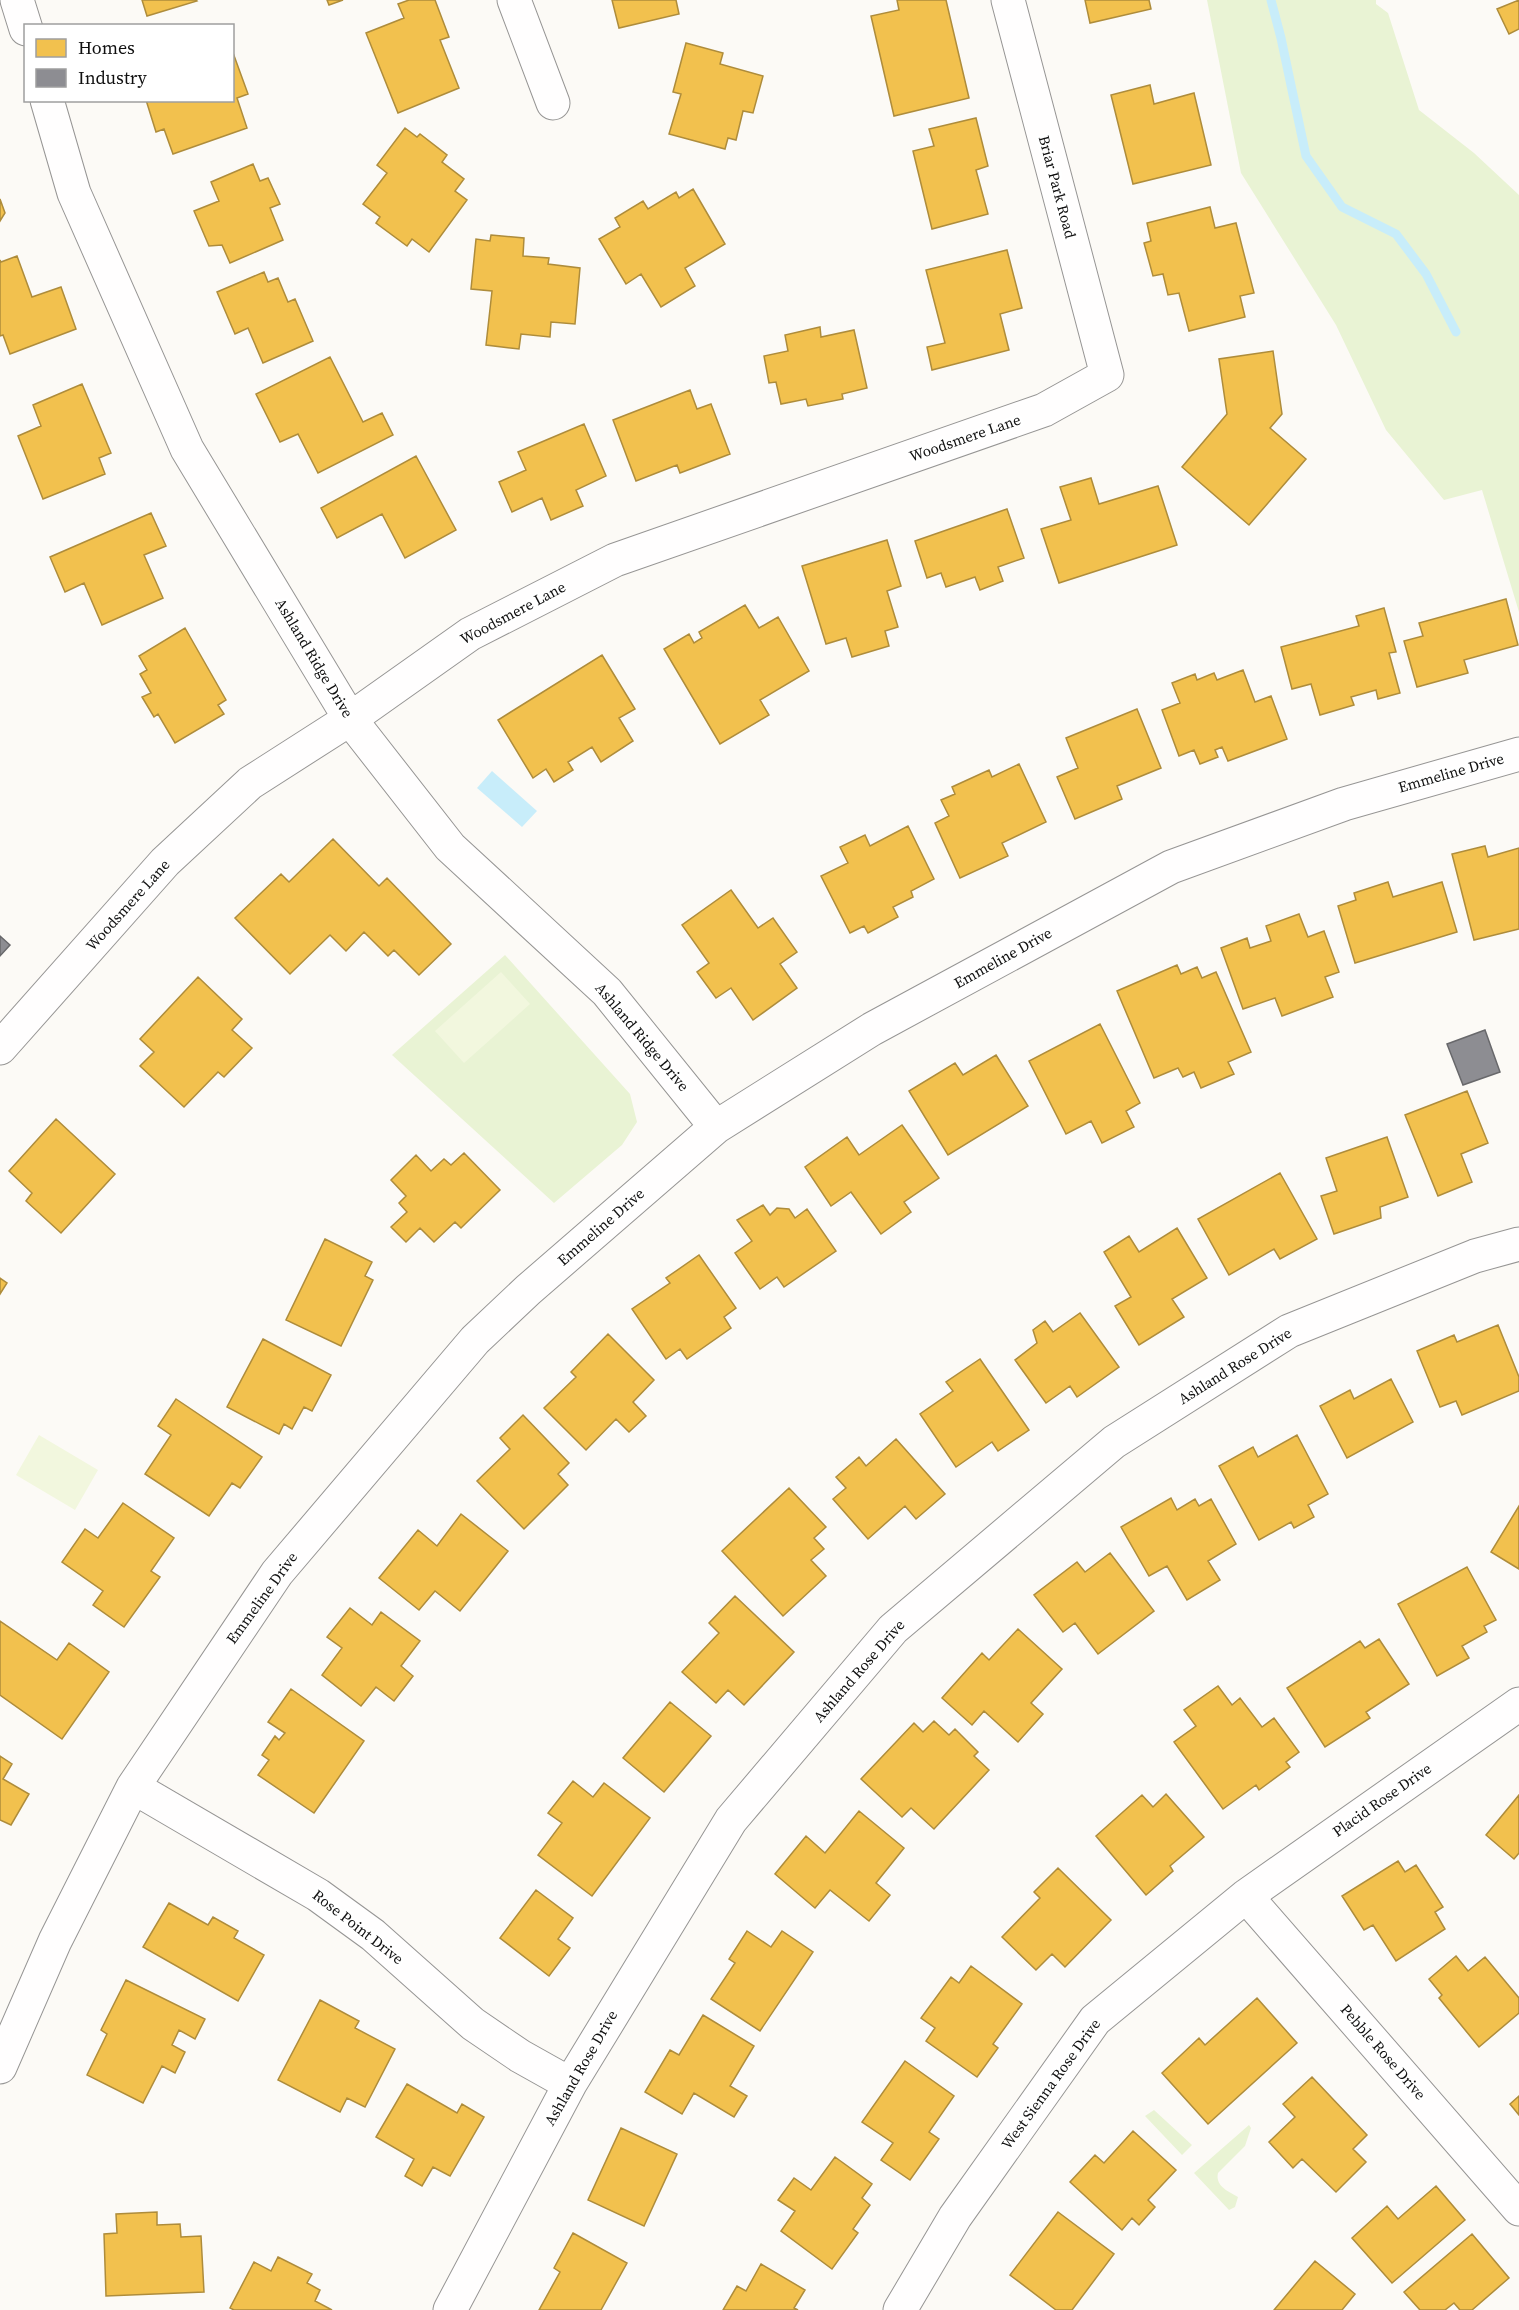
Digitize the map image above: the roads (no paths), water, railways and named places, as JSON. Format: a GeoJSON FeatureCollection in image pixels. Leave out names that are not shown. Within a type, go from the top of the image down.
{"type":"FeatureCollection","features":[{"type":"Feature","properties":{"kind":"street"},"geometry":{"type":"LineString","coordinates":[[17,0],[24,24]]}},
{"type":"Feature","properties":{"kind":"street"},"geometry":{"type":"LineString","coordinates":[[514,0],[553,103]]}},
{"type":"Feature","properties":{"kind":"street","name":"Briar Park Road"},"geometry":{"type":"LineString","coordinates":[[1008,0],[1107,375]]}},
{"type":"Feature","properties":{"kind":"street","name":"Ashland Ridge Drive"},"geometry":{"type":"LineString","coordinates":[[48,102],[74,193],[187,449],[350,719],[450,847],[607,992],[716,1126]]}},
{"type":"Feature","properties":{"kind":"street","name":"Woodsmere Lane"},"geometry":{"type":"LineString","coordinates":[[0,1048],[165,862],[250,783],[350,719],[470,634],[615,560],[1044,410],[1107,375]]}},
{"type":"Feature","properties":{"kind":"street","name":"Emmeline Drive"},"geometry":{"type":"LineString","coordinates":[[0,2067],[55,1941],[133,1787],[277,1573],[475,1340],[528,1290],[716,1126],[872,1029],[1171,867],[1344,804],[1519,754]]}},
{"type":"Feature","properties":{"kind":"street","name":"Ashland Rose Drive"},"geometry":{"type":"LineString","coordinates":[[450,2310],[570,2084],[731,1820],[893,1629],[1114,1442],[1289,1331],[1475,1256],[1519,1244]]}},
{"type":"Feature","properties":{"kind":"street","name":"Placid Rose Drive"},"geometry":{"type":"LineString","coordinates":[[1246,1896],[1519,1704]]}},
{"type":"Feature","properties":{"kind":"street","name":"Rose Point Drive"},"geometry":{"type":"LineString","coordinates":[[133,1787],[327,1901],[373,1935],[473,2024],[520,2056],[570,2084]]}},
{"type":"Feature","properties":{"kind":"street","name":"Pebble Rose Drive"},"geometry":{"type":"LineString","coordinates":[[1246,1896],[1519,2209]]}},
{"type":"Feature","properties":{"kind":"street","name":"West Sienna Rose Drive"},"geometry":{"type":"LineString","coordinates":[[900,2310],[955,2217],[1095,2020],[1246,1896]]}},
{"type":"Feature","properties":{"kind":"water"},"geometry":{"type":"Polygon","coordinates":[[[492,771],[537,811],[522,827],[477,788],[492,771]]]}},
{"type":"Feature","properties":{"kind":"waterway"},"geometry":{"type":"LineString","coordinates":[[1271,0],[1306,156],[1342,207],[1396,234],[1426,274],[1456,332]]}}]}
